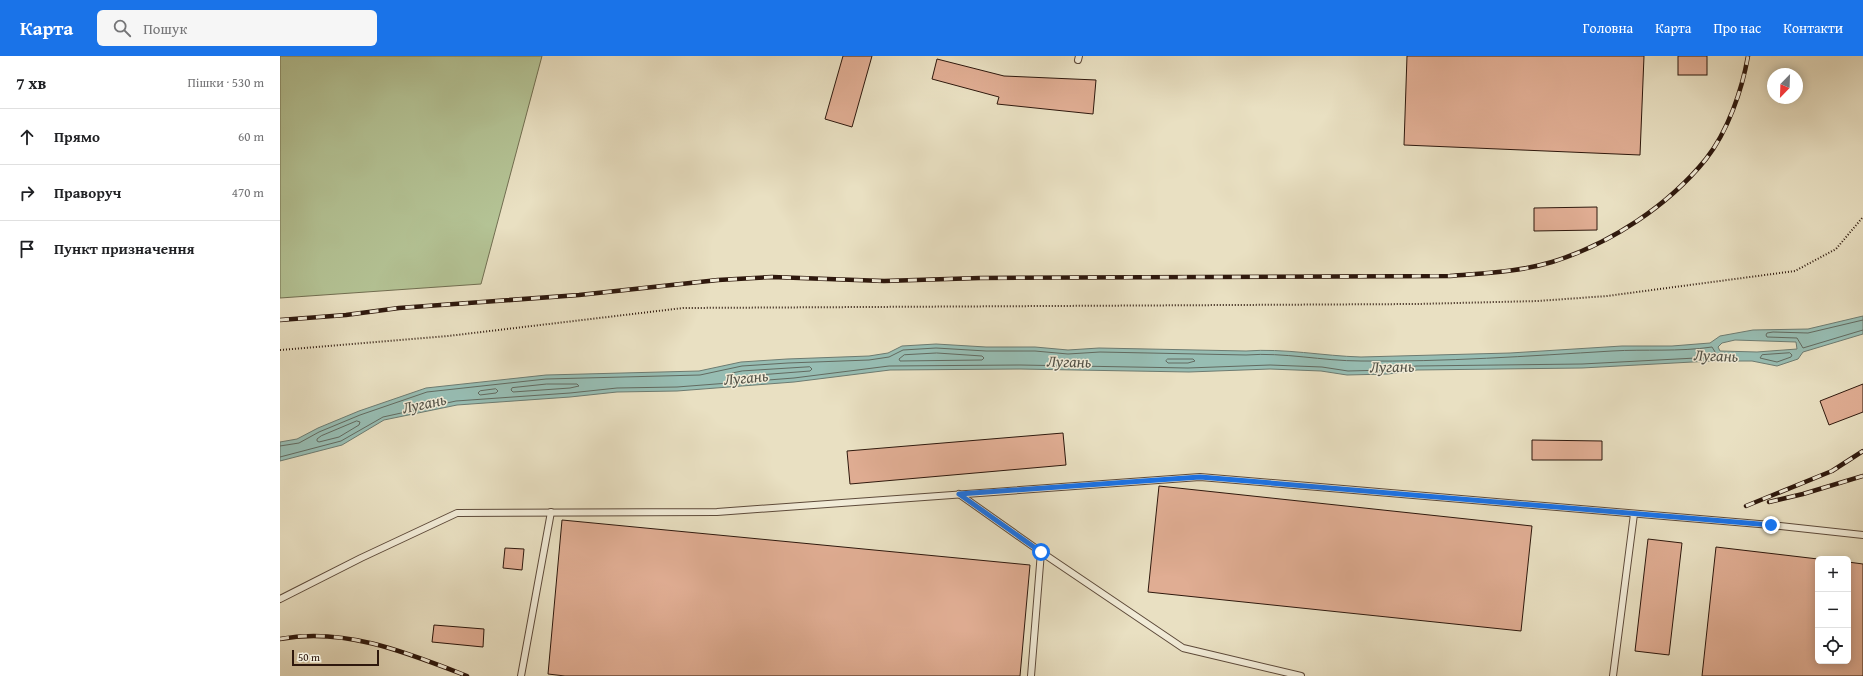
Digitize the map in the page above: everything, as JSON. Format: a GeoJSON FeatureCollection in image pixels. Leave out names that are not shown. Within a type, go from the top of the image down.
{"type":"FeatureCollection","features":[{"type":"Feature","properties":{"kind":"lane"},"geometry":{"type":"LineString","coordinates":[[280,599],[361,558],[457,513],[717,512],[1200,477],[1863,535]]}},
{"type":"Feature","properties":{"kind":"lane"},"geometry":{"type":"LineString","coordinates":[[959,494],[1041,552],[1183,648],[1301,676]]}},
{"type":"Feature","properties":{"kind":"lane"},"geometry":{"type":"LineString","coordinates":[[521,676],[551,512]]}},
{"type":"Feature","properties":{"kind":"lane"},"geometry":{"type":"LineString","coordinates":[[1613,676],[1634,514]]}},
{"type":"Feature","properties":{"kind":"lane"},"geometry":{"type":"LineString","coordinates":[[1031,676],[1041,552]]}},
{"type":"Feature","properties":{"kind":"path"},"geometry":{"type":"LineString","coordinates":[[280,350],[448,336],[682,308],[1417,304],[1538,301],[1607,296],[1795,271],[1836,249],[1863,217]]}},
{"type":"Feature","properties":{"kind":"green space"},"geometry":{"type":"Polygon","coordinates":[[[280,56],[542,56],[481,284],[280,298],[280,56]]]}},
{"type":"Feature","properties":{"kind":"water","name":"Лугань"},"geometry":{"type":"Polygon","coordinates":[[[1863,316],[1863,334],[1803,352],[1798,359],[1777,366],[1752,361],[1711,361],[1582,368],[1417,370],[1388,374],[1347,375],[1321,371],[1270,369],[1189,372],[1020,369],[890,370],[794,382],[677,391],[617,392],[457,405],[384,420],[342,445],[280,461],[280,442],[297,439],[318,428],[359,411],[426,388],[546,375],[699,371],[741,362],[869,356],[888,353],[902,346],[936,344],[986,347],[1035,347],[1068,350],[1099,348],[1260,350],[1361,357],[1510,353],[1622,346],[1672,346],[1710,343],[1720,336],[1753,330],[1808,329],[1863,316]],[[1735,340],[1722,343],[1718,347],[1720,351],[1757,352],[1797,349],[1796,342],[1735,340]]]}},
{"type":"Feature","properties":{"kind":"building"},"geometry":{"type":"Polygon","coordinates":[[[843,56],[872,56],[852,127],[825,119],[843,56]]]}},
{"type":"Feature","properties":{"kind":"building"},"geometry":{"type":"Polygon","coordinates":[[[1407,56],[1644,56],[1640,155],[1404,145],[1407,56]]]}},
{"type":"Feature","properties":{"kind":"building"},"geometry":{"type":"Polygon","coordinates":[[[1678,56],[1707,56],[1707,75],[1678,75],[1678,56]]]}},
{"type":"Feature","properties":{"kind":"building"},"geometry":{"type":"Polygon","coordinates":[[[937,59],[1004,76],[1096,80],[1093,114],[997,104],[999,97],[932,79],[937,59]]]}},
{"type":"Feature","properties":{"kind":"building"},"geometry":{"type":"Polygon","coordinates":[[[1597,207],[1597,230],[1534,231],[1534,208],[1597,207]]]}},
{"type":"Feature","properties":{"kind":"building"},"geometry":{"type":"Polygon","coordinates":[[[1863,384],[1863,412],[1829,425],[1820,401],[1863,384]]]}},
{"type":"Feature","properties":{"kind":"building"},"geometry":{"type":"Polygon","coordinates":[[[1063,433],[1066,465],[850,484],[847,451],[1063,433]]]}},
{"type":"Feature","properties":{"kind":"building"},"geometry":{"type":"Polygon","coordinates":[[[1532,440],[1602,441],[1602,460],[1532,460],[1532,440]]]}},
{"type":"Feature","properties":{"kind":"building"},"geometry":{"type":"Polygon","coordinates":[[[1159,486],[1532,526],[1521,631],[1148,592],[1159,486]]]}},
{"type":"Feature","properties":{"kind":"building"},"geometry":{"type":"Polygon","coordinates":[[[562,520],[1030,565],[1020,676],[565,676],[548,674],[562,520]]]}},
{"type":"Feature","properties":{"kind":"building"},"geometry":{"type":"Polygon","coordinates":[[[1648,539],[1682,543],[1669,655],[1635,651],[1648,539]]]}},
{"type":"Feature","properties":{"kind":"building"},"geometry":{"type":"Polygon","coordinates":[[[1716,547],[1815,559],[1815,664],[1851,664],[1851,562],[1863,564],[1863,676],[1702,676],[1716,547]]]}},
{"type":"Feature","properties":{"kind":"building"},"geometry":{"type":"Polygon","coordinates":[[[505,548],[524,549],[522,570],[503,568],[505,548]]]}},
{"type":"Feature","properties":{"kind":"building"},"geometry":{"type":"Polygon","coordinates":[[[434,625],[484,629],[483,647],[432,642],[434,625]]]}},
{"type":"Feature","properties":{"kind":"railway"},"geometry":{"type":"LineString","coordinates":[[280,320],[346,315],[399,308],[579,295],[718,280],[772,277],[884,281],[980,278],[1450,276],[1501,272],[1527,268],[1552,262],[1574,254],[1616,234],[1656,207],[1691,176],[1706,159],[1721,136],[1738,96],[1748,56]]}},
{"type":"Feature","properties":{"kind":"railway"},"geometry":{"type":"LineString","coordinates":[[1746,506],[1832,471],[1863,451]]}},
{"type":"Feature","properties":{"kind":"railway"},"geometry":{"type":"LineString","coordinates":[[1769,502],[1803,494],[1863,476]]}},
{"type":"Feature","properties":{"kind":"railway"},"geometry":{"type":"LineString","coordinates":[[280,639],[304,636],[328,636],[352,639],[399,651],[467,676]]}},
{"type":"Feature","properties":{"kind":"route"},"geometry":{"type":"LineString","coordinates":[[1041,552],[959,494],[1200,477],[1771,525]]}}]}
